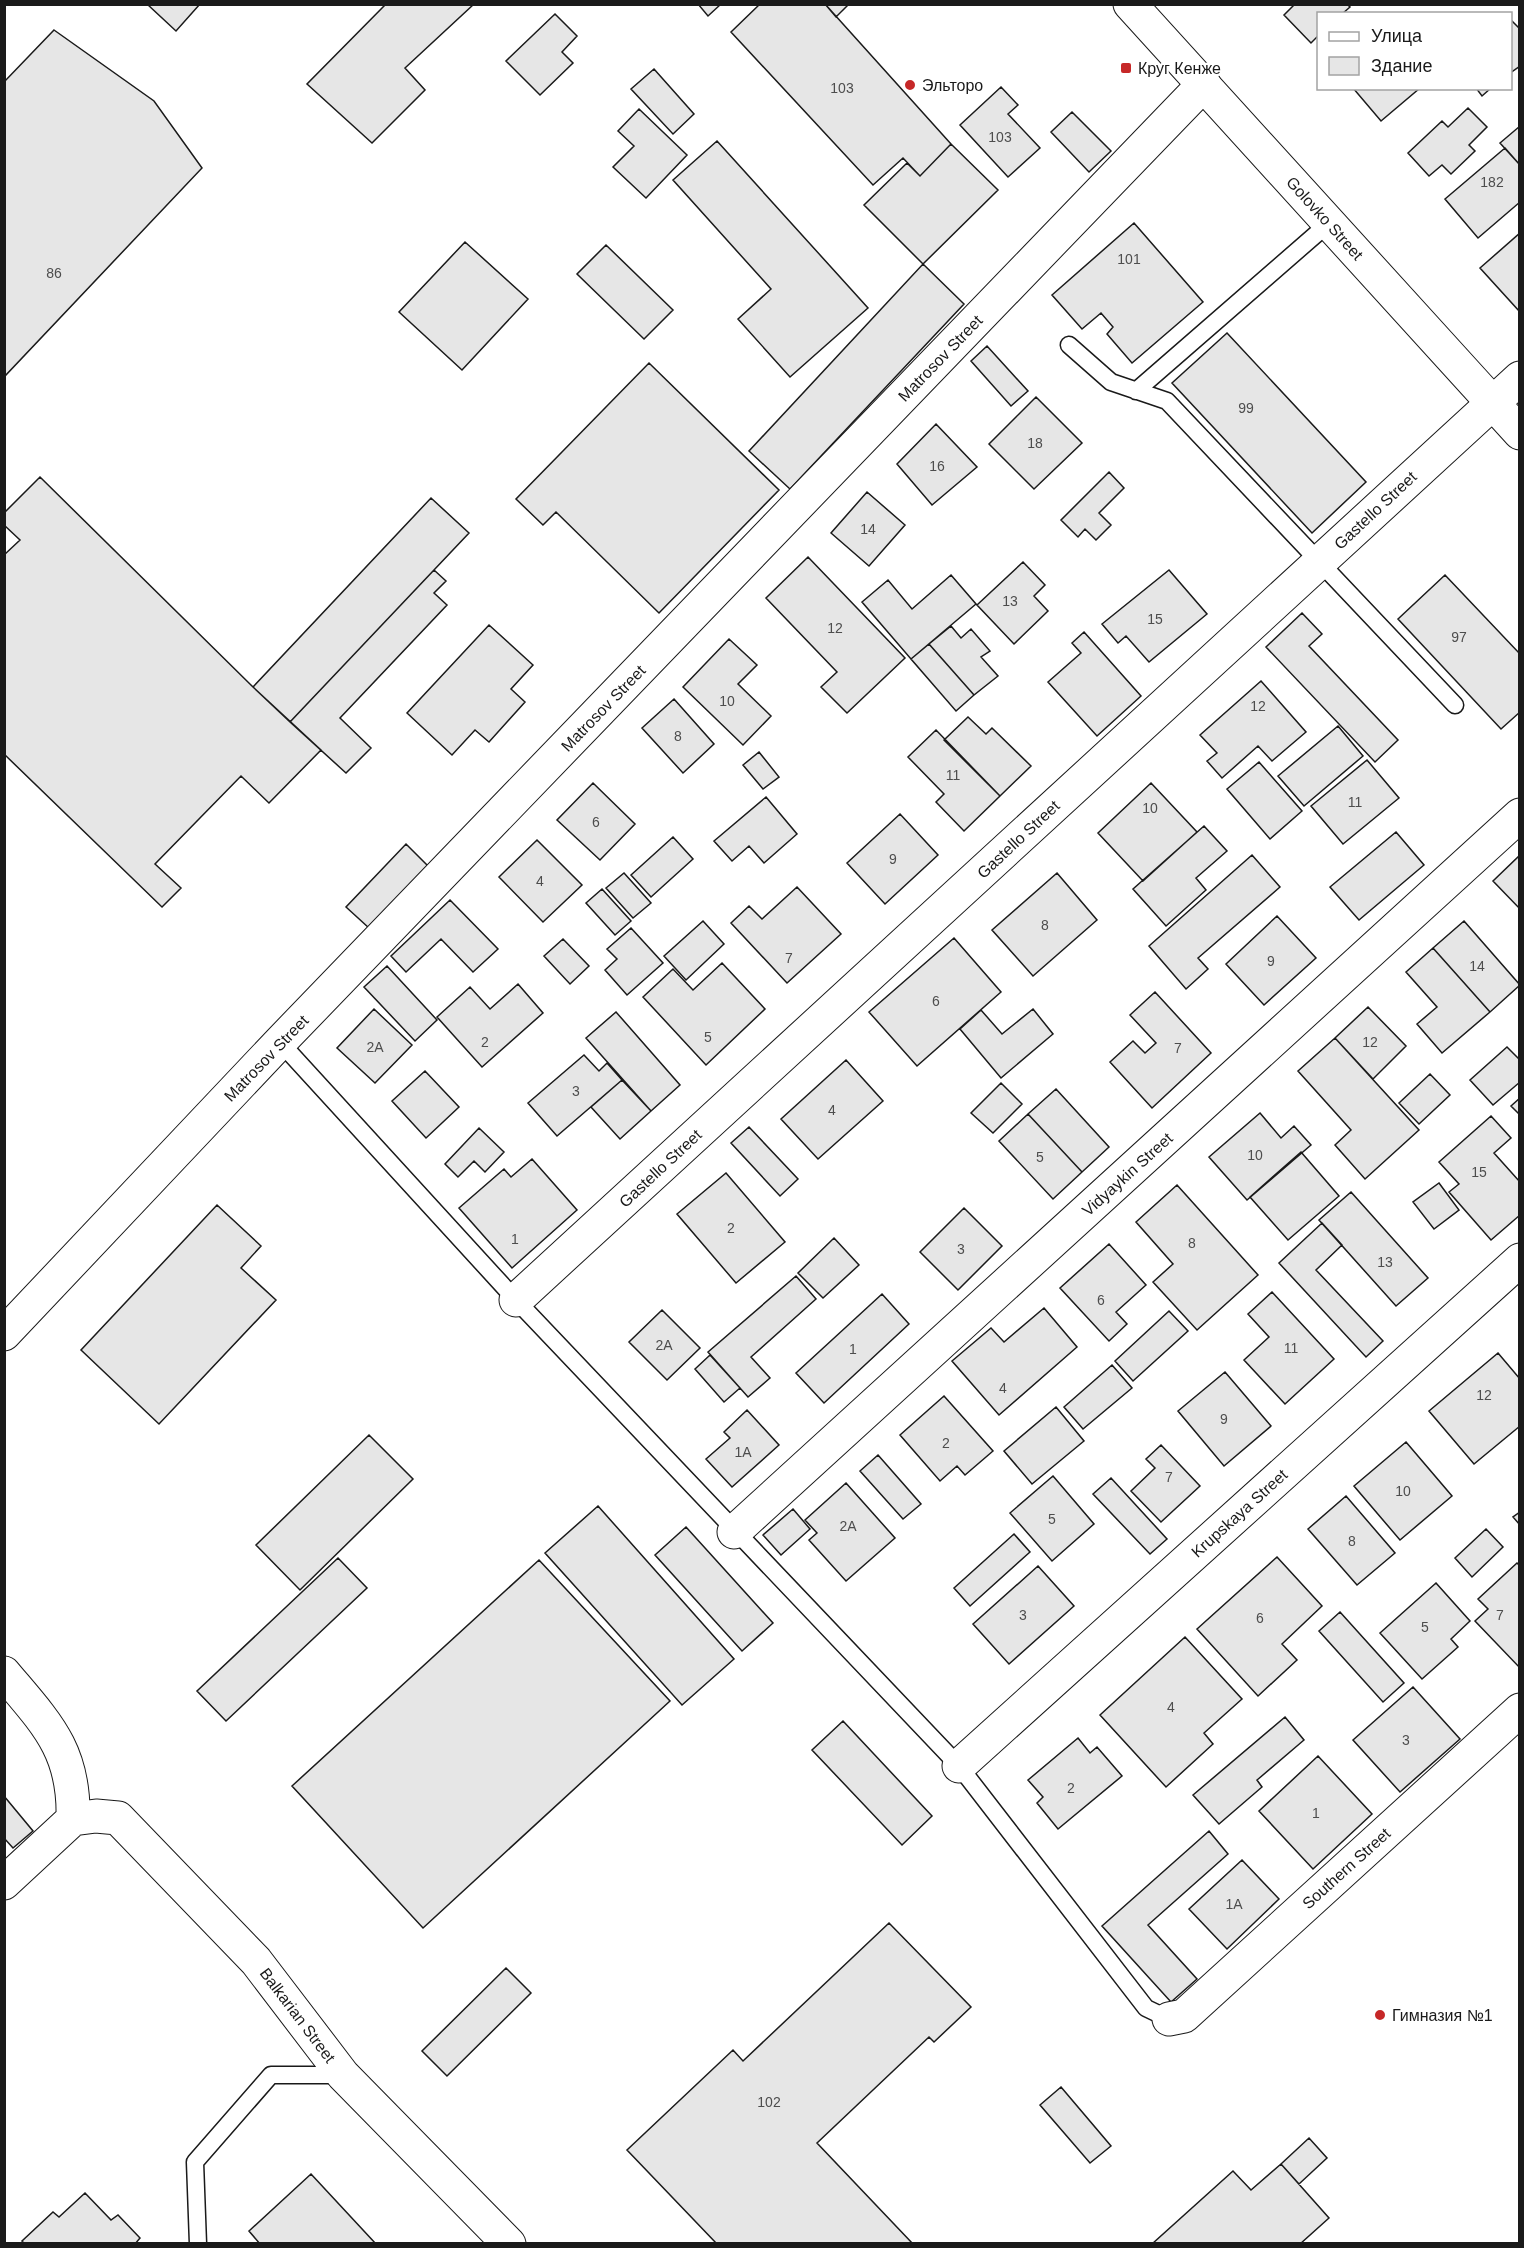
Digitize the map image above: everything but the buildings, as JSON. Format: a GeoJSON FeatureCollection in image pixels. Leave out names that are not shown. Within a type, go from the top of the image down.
{"type":"FeatureCollection","features":[{"type":"Feature","properties":{"kind":"street","name":"Golovko Street"},"geometry":{"type":"LineString","coordinates":[[1130,4],[1520,433]]}},
{"type":"Feature","properties":{"kind":"street","name":"Matrosov Street"},"geometry":{"type":"LineString","coordinates":[[4,1334],[280,1042],[1204,84]]}},
{"type":"Feature","properties":{"kind":"street","name":"Gastello Street"},"geometry":{"type":"LineString","coordinates":[[516,1300],[1520,378]]}},
{"type":"Feature","properties":{"kind":"street","name":"Vidyaykin Street"},"geometry":{"type":"LineString","coordinates":[[734,1532],[1520,815]]}},
{"type":"Feature","properties":{"kind":"street","name":"Krupskaya Street"},"geometry":{"type":"LineString","coordinates":[[959,1766],[1520,1260]]}},
{"type":"Feature","properties":{"kind":"street"},"geometry":{"type":"LineString","coordinates":[[4,1673],[38,1713],[61,1748],[74,1796],[73,1819],[4,1883]]}},
{"type":"Feature","properties":{"kind":"street","name":"Southern Street"},"geometry":{"type":"LineString","coordinates":[[1169,2019],[1184,2016],[1520,1710]]}},
{"type":"Feature","properties":{"kind":"street","name":"Balkarian Street"},"geometry":{"type":"LineString","coordinates":[[73,1819],[96,1816],[118,1818],[256,1961],[343,2075],[509,2244]]}},
{"type":"Feature","properties":{"kind":"lane"},"geometry":{"type":"LineString","coordinates":[[1136,391],[1329,223]]}},
{"type":"Feature","properties":{"kind":"lane"},"geometry":{"type":"LineString","coordinates":[[1069,345],[1111,382],[1167,401],[1455,705]]}},
{"type":"Feature","properties":{"kind":"lane"},"geometry":{"type":"LineString","coordinates":[[280,1042],[516,1300],[734,1532],[959,1766],[1146,2008],[1169,2019]]}},
{"type":"Feature","properties":{"kind":"lane"},"geometry":{"type":"LineString","coordinates":[[198,2244],[195,2162],[271,2075],[343,2075]]}},
{"type":"Feature","properties":{"kind":"place","name":"Круг Кенже"},"geometry":{"type":"Point","coordinates":[1126,68]}},
{"type":"Feature","properties":{"kind":"place","name":"Эльторо"},"geometry":{"type":"Point","coordinates":[910,85]}},
{"type":"Feature","properties":{"kind":"place","name":"Гимназия №1"},"geometry":{"type":"Point","coordinates":[1380,2015]}}]}
